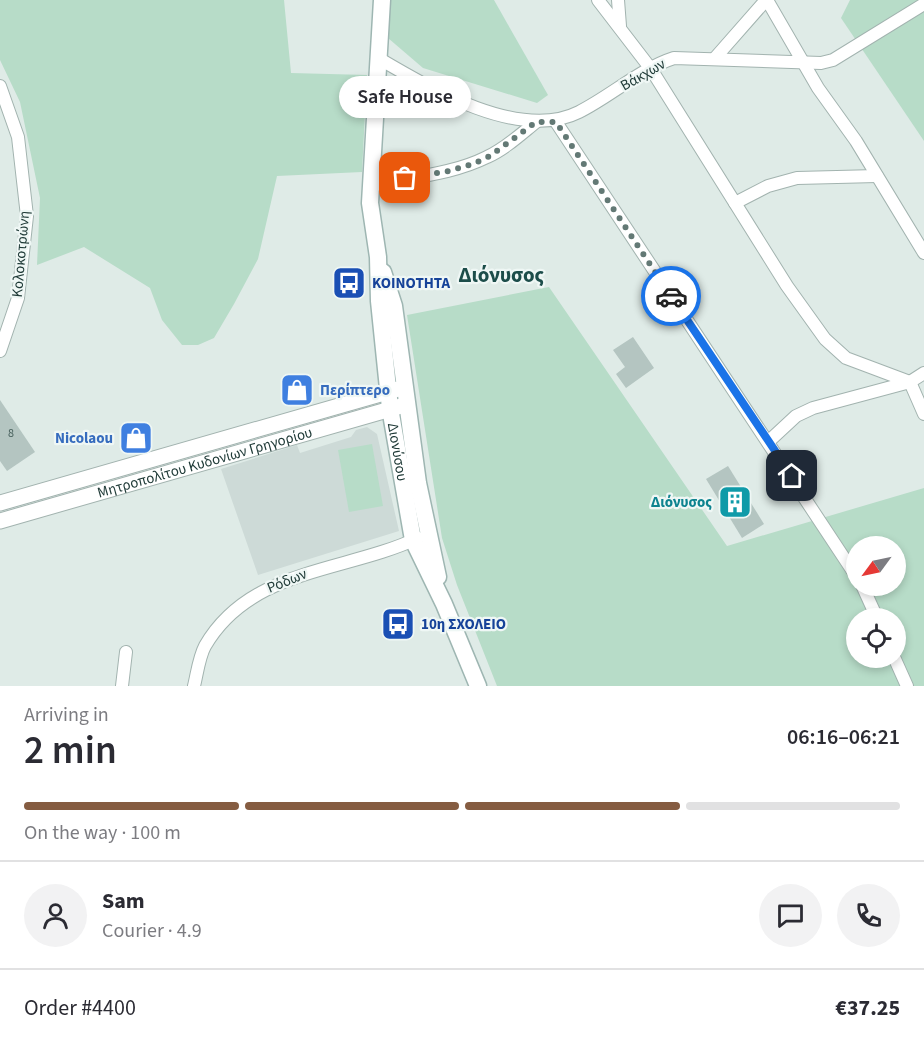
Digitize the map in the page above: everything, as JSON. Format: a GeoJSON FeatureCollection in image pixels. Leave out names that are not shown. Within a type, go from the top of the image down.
{"type":"FeatureCollection","features":[{"type":"Feature","properties":{"kind":"main road","name":"Διονύσου"},"geometry":{"type":"LineString","coordinates":[[382,0],[370,186],[390,408],[413,540],[444,604],[478,686]]}},
{"type":"Feature","properties":{"kind":"main road","name":"Διονύσου"},"geometry":{"type":"LineString","coordinates":[[378,257],[394,306],[407,388],[418,483],[444,604]]}},
{"type":"Feature","properties":{"kind":"street"},"geometry":{"type":"LineString","coordinates":[[598,0],[651,69],[787,286],[831,345],[846,358],[910,382],[924,414]]}},
{"type":"Feature","properties":{"kind":"street"},"geometry":{"type":"LineString","coordinates":[[618,0],[620,28]]}},
{"type":"Feature","properties":{"kind":"street"},"geometry":{"type":"LineString","coordinates":[[715,58],[767,0],[818,88],[878,176],[924,253]]}},
{"type":"Feature","properties":{"kind":"street","name":"Βάκχων"},"geometry":{"type":"LineString","coordinates":[[378,58],[454,100],[536,122],[556,122],[588,108],[651,69],[674,58],[715,58],[805,64],[833,60],[924,4]]}},
{"type":"Feature","properties":{"kind":"street","name":"Κολοκοτρώνη"},"geometry":{"type":"LineString","coordinates":[[0,86],[18,136],[27,216],[18,298],[0,351]]}},
{"type":"Feature","properties":{"kind":"street"},"geometry":{"type":"LineString","coordinates":[[370,186],[449,171],[473,164],[490,156],[536,122]]}},
{"type":"Feature","properties":{"kind":"street"},"geometry":{"type":"LineString","coordinates":[[556,122],[846,561]]}},
{"type":"Feature","properties":{"kind":"street"},"geometry":{"type":"LineString","coordinates":[[735,203],[768,186],[797,178],[878,176]]}},
{"type":"Feature","properties":{"kind":"street"},"geometry":{"type":"LineString","coordinates":[[768,442],[796,416],[813,408],[910,382],[924,373]]}},
{"type":"Feature","properties":{"kind":"street","name":"Μητροπολίτου Κυδονίων Γρηγορίου"},"geometry":{"type":"LineString","coordinates":[[0,503],[388,390],[407,388]]}},
{"type":"Feature","properties":{"kind":"street","name":"Μητροπολίτου Κυδονίων Γρηγορίου"},"geometry":{"type":"LineString","coordinates":[[0,521],[390,408],[409,405]]}},
{"type":"Feature","properties":{"kind":"street","name":"Ρόδων"},"geometry":{"type":"LineString","coordinates":[[194,686],[204,647],[234,610],[260,592],[304,574],[413,540],[428,533]]}},
{"type":"Feature","properties":{"kind":"street"},"geometry":{"type":"LineString","coordinates":[[122,686],[126,652]]}},
{"type":"Feature","properties":{"kind":"street"},"geometry":{"type":"LineString","coordinates":[[899,668],[907,686]]}},
{"type":"Feature","properties":{"kind":"shaded area"},"geometry":{"type":"Polygon","coordinates":[[[367,427],[377,434],[399,531],[258,575],[221,469],[297,445],[300,453],[351,437],[356,430],[367,427]]]}},
{"type":"Feature","properties":{"kind":"green space"},"geometry":{"type":"Polygon","coordinates":[[[0,0],[284,0],[291,73],[367,75],[362,172],[277,176],[258,259],[234,304],[214,338],[198,345],[182,345],[162,320],[150,288],[84,247],[37,265],[40,198],[20,102],[0,60],[0,0]]]}},
{"type":"Feature","properties":{"kind":"green space"},"geometry":{"type":"Polygon","coordinates":[[[391,0],[494,0],[548,95],[537,103],[423,68],[388,38],[391,0]]]}},
{"type":"Feature","properties":{"kind":"green space"},"geometry":{"type":"Polygon","coordinates":[[[850,0],[924,0],[924,141],[841,18],[850,0]]]}},
{"type":"Feature","properties":{"kind":"green space"},"geometry":{"type":"Polygon","coordinates":[[[549,287],[727,546],[924,488],[924,686],[497,686],[457,585],[442,538],[407,315],[549,287]]]}},
{"type":"Feature","properties":{"kind":"green space"},"geometry":{"type":"Polygon","coordinates":[[[372,444],[383,506],[349,512],[338,450],[372,444]]]}},
{"type":"Feature","properties":{"kind":"building"},"geometry":{"type":"Polygon","coordinates":[[[633,337],[654,368],[626,388],[616,374],[625,367],[613,350],[633,337]]]}},
{"type":"Feature","properties":{"kind":"building"},"geometry":{"type":"Polygon","coordinates":[[[0,400],[35,452],[7,471],[0,461],[0,400]]]}},
{"type":"Feature","properties":{"kind":"building","name":"Διόνυσος"},"geometry":{"type":"Polygon","coordinates":[[[728,466],[764,524],[742,538],[706,479],[728,466]]]}},
{"type":"Feature","properties":{"kind":"way so far"},"geometry":{"type":"LineString","coordinates":[[405,178],[449,171],[473,164],[490,156],[536,122],[556,122],[571,149],[671,296]]}},
{"type":"Feature","properties":{"kind":"place","name":"Safe House"},"geometry":{"type":"Point","coordinates":[405,178]}},
{"type":"Feature","properties":{"kind":"place","name":"ΚΟΙΝΟΤΗΤΑ"},"geometry":{"type":"Point","coordinates":[349,283]}},
{"type":"Feature","properties":{"kind":"place","name":"Περίπτερο"},"geometry":{"type":"Point","coordinates":[297,390]}},
{"type":"Feature","properties":{"kind":"place","name":"Nicolaou"},"geometry":{"type":"Point","coordinates":[136,438]}},
{"type":"Feature","properties":{"kind":"place","name":"Διόνυσος"},"geometry":{"type":"Point","coordinates":[735,502]}},
{"type":"Feature","properties":{"kind":"place","name":"10η ΣΧΟΛΕΙΟ"},"geometry":{"type":"Point","coordinates":[398,624]}},
{"type":"Feature","properties":{"kind":"district","name":"Διόνυσος"},"geometry":{"type":"Point","coordinates":[501,275]}},
{"type":"Feature","properties":{"kind":"route"},"geometry":{"type":"LineString","coordinates":[[671,296],[792,476]]}}]}
